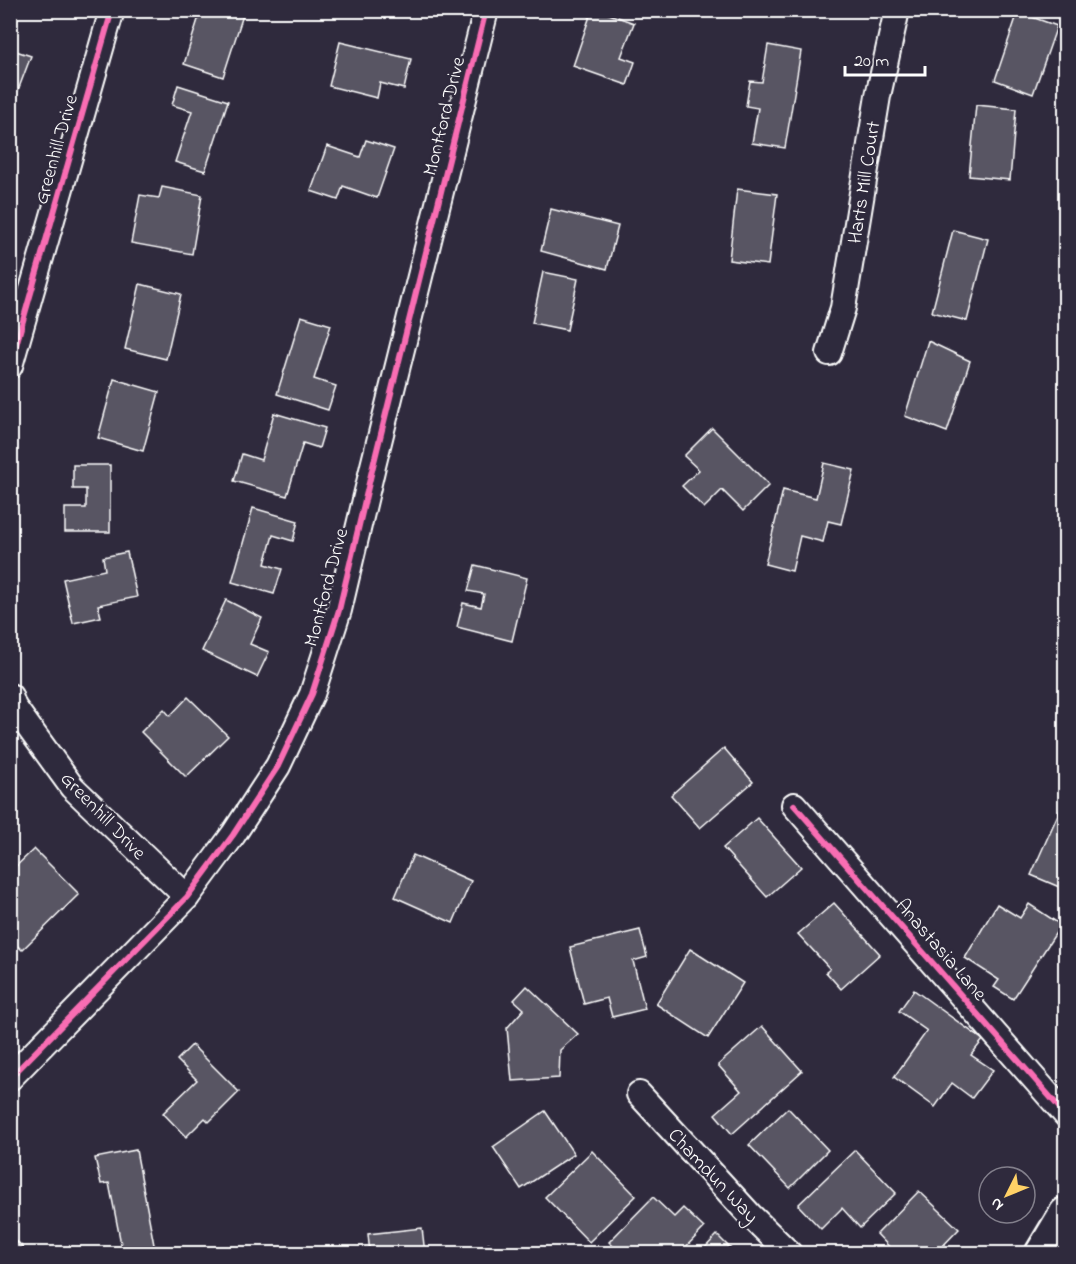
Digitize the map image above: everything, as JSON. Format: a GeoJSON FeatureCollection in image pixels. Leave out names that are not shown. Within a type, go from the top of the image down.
{"type":"FeatureCollection","features":[{"type":"Feature","properties":{"kind":"street","name":"Greenhill Drive"},"geometry":{"type":"LineString","coordinates":[[10,366],[112,10]]}},
{"type":"Feature","properties":{"kind":"street","name":"Montford Drive"},"geometry":{"type":"LineString","coordinates":[[10,1078],[187,897],[233,834],[278,766],[312,694],[339,610],[486,10]]}},
{"type":"Feature","properties":{"kind":"street","name":"Harts Mill Court"},"geometry":{"type":"LineString","coordinates":[[829,353],[843,308],[878,96],[897,10]]}},
{"type":"Feature","properties":{"kind":"street","name":"Greenhill Drive"},"geometry":{"type":"LineString","coordinates":[[10,696],[14,707],[72,787],[187,897]]}},
{"type":"Feature","properties":{"kind":"street","name":"Anastasia Lane"},"geometry":{"type":"LineString","coordinates":[[794,805],[1065,1114]]}},
{"type":"Feature","properties":{"kind":"street","name":"Chamdun Way"},"geometry":{"type":"LineString","coordinates":[[639,1094],[750,1215],[790,1254]]}},
{"type":"Feature","properties":{"kind":"street"},"geometry":{"type":"LineString","coordinates":[[1042,1254],[1065,1214]]}},
{"type":"Feature","properties":{"kind":"building"},"geometry":{"type":"Polygon","coordinates":[[[201,10],[240,10],[244,12],[223,77],[184,64],[201,10]]]}},
{"type":"Feature","properties":{"kind":"building"},"geometry":{"type":"Polygon","coordinates":[[[592,10],[634,23],[621,57],[635,62],[627,85],[573,66],[592,10]]]}},
{"type":"Feature","properties":{"kind":"building"},"geometry":{"type":"Polygon","coordinates":[[[1018,12],[1057,26],[1033,94],[995,80],[1018,12]]]}},
{"type":"Feature","properties":{"kind":"building"},"geometry":{"type":"Polygon","coordinates":[[[340,42],[411,59],[404,89],[380,83],[377,98],[329,86],[340,42]]]}},
{"type":"Feature","properties":{"kind":"building"},"geometry":{"type":"Polygon","coordinates":[[[768,45],[801,51],[785,148],[752,143],[758,108],[746,106],[750,81],[762,82],[768,45]]]}},
{"type":"Feature","properties":{"kind":"building"},"geometry":{"type":"Polygon","coordinates":[[[10,49],[31,56],[12,106],[10,106],[10,49]]]}},
{"type":"Feature","properties":{"kind":"building"},"geometry":{"type":"Polygon","coordinates":[[[178,85],[228,101],[205,171],[175,162],[192,111],[172,105],[178,85]]]}},
{"type":"Feature","properties":{"kind":"building"},"geometry":{"type":"Polygon","coordinates":[[[976,105],[1016,109],[1010,180],[969,176],[976,105]]]}},
{"type":"Feature","properties":{"kind":"building"},"geometry":{"type":"Polygon","coordinates":[[[366,140],[394,149],[377,198],[343,186],[338,200],[311,191],[327,146],[360,157],[366,140]]]}},
{"type":"Feature","properties":{"kind":"building"},"geometry":{"type":"Polygon","coordinates":[[[162,187],[202,195],[192,254],[131,243],[140,195],[159,198],[162,187]]]}},
{"type":"Feature","properties":{"kind":"building"},"geometry":{"type":"Polygon","coordinates":[[[737,189],[777,194],[768,265],[729,260],[737,189]]]}},
{"type":"Feature","properties":{"kind":"building"},"geometry":{"type":"Polygon","coordinates":[[[551,209],[618,226],[607,269],[541,251],[551,209]]]}},
{"type":"Feature","properties":{"kind":"building"},"geometry":{"type":"Polygon","coordinates":[[[953,230],[988,239],[967,321],[932,312],[953,230]]]}},
{"type":"Feature","properties":{"kind":"building"},"geometry":{"type":"Polygon","coordinates":[[[543,272],[578,279],[567,330],[532,323],[543,272]]]}},
{"type":"Feature","properties":{"kind":"building"},"geometry":{"type":"Polygon","coordinates":[[[140,284],[181,294],[166,359],[125,349],[140,284]]]}},
{"type":"Feature","properties":{"kind":"building"},"geometry":{"type":"Polygon","coordinates":[[[301,316],[331,325],[314,379],[336,386],[328,410],[277,394],[301,316]]]}},
{"type":"Feature","properties":{"kind":"building"},"geometry":{"type":"Polygon","coordinates":[[[928,341],[970,361],[947,432],[905,416],[928,341]]]}},
{"type":"Feature","properties":{"kind":"building"},"geometry":{"type":"Polygon","coordinates":[[[114,379],[159,392],[143,451],[98,438],[114,379]]]}},
{"type":"Feature","properties":{"kind":"building"},"geometry":{"type":"Polygon","coordinates":[[[274,413],[325,428],[319,448],[303,443],[287,496],[234,481],[242,454],[261,460],[274,413]]]}},
{"type":"Feature","properties":{"kind":"building"},"geometry":{"type":"Polygon","coordinates":[[[712,428],[769,485],[743,511],[722,490],[704,508],[682,486],[699,470],[684,456],[712,428]]]}},
{"type":"Feature","properties":{"kind":"building"},"geometry":{"type":"Polygon","coordinates":[[[824,463],[854,470],[841,524],[828,521],[823,542],[800,536],[792,571],[765,564],[783,490],[816,498],[824,463]]]}},
{"type":"Feature","properties":{"kind":"building"},"geometry":{"type":"Polygon","coordinates":[[[73,465],[110,465],[110,532],[65,532],[65,508],[86,508],[86,489],[73,489],[73,465]]]}},
{"type":"Feature","properties":{"kind":"building"},"geometry":{"type":"Polygon","coordinates":[[[253,508],[298,521],[293,541],[273,535],[265,564],[282,569],[274,594],[232,582],[253,508]]]}},
{"type":"Feature","properties":{"kind":"building"},"geometry":{"type":"Polygon","coordinates":[[[127,552],[137,597],[98,605],[101,617],[73,623],[63,579],[105,570],[103,557],[127,552]]]}},
{"type":"Feature","properties":{"kind":"building"},"geometry":{"type":"Polygon","coordinates":[[[475,565],[527,578],[512,641],[457,627],[463,603],[481,607],[484,594],[468,591],[475,565]]]}},
{"type":"Feature","properties":{"kind":"building"},"geometry":{"type":"Polygon","coordinates":[[[226,600],[262,618],[250,644],[269,652],[257,677],[202,651],[226,600]]]}},
{"type":"Feature","properties":{"kind":"building"},"geometry":{"type":"Polygon","coordinates":[[[188,697],[228,736],[186,777],[141,732],[164,709],[170,716],[188,697]]]}},
{"type":"Feature","properties":{"kind":"building"},"geometry":{"type":"Polygon","coordinates":[[[724,748],[753,782],[700,828],[671,795],[724,748]]]}},
{"type":"Feature","properties":{"kind":"building"},"geometry":{"type":"Polygon","coordinates":[[[1063,803],[1066,804],[1066,886],[1064,889],[1031,875],[1063,803]]]}},
{"type":"Feature","properties":{"kind":"building"},"geometry":{"type":"Polygon","coordinates":[[[757,818],[801,867],[767,897],[723,848],[757,818]]]}},
{"type":"Feature","properties":{"kind":"building"},"geometry":{"type":"Polygon","coordinates":[[[34,849],[79,894],[22,950],[10,939],[10,872],[34,849]]]}},
{"type":"Feature","properties":{"kind":"building"},"geometry":{"type":"Polygon","coordinates":[[[413,855],[471,881],[453,923],[395,897],[413,855]]]}},
{"type":"Feature","properties":{"kind":"building"},"geometry":{"type":"Polygon","coordinates":[[[834,903],[880,954],[841,989],[826,972],[830,969],[798,934],[834,903]]]}},
{"type":"Feature","properties":{"kind":"building"},"geometry":{"type":"Polygon","coordinates":[[[997,904],[1020,918],[1029,904],[1061,925],[1013,999],[994,987],[999,980],[965,958],[997,904]]]}},
{"type":"Feature","properties":{"kind":"building"},"geometry":{"type":"Polygon","coordinates":[[[640,930],[647,957],[633,961],[645,1009],[612,1017],[607,998],[584,1004],[570,947],[640,930]]]}},
{"type":"Feature","properties":{"kind":"building"},"geometry":{"type":"Polygon","coordinates":[[[690,949],[743,983],[708,1038],[656,1004],[690,949]]]}},
{"type":"Feature","properties":{"kind":"building"},"geometry":{"type":"Polygon","coordinates":[[[527,986],[578,1034],[560,1050],[559,1078],[512,1081],[507,1028],[524,1009],[514,1000],[527,986]]]}},
{"type":"Feature","properties":{"kind":"building"},"geometry":{"type":"Polygon","coordinates":[[[914,990],[983,1040],[971,1055],[993,1070],[972,1098],[952,1083],[935,1107],[894,1077],[927,1031],[899,1011],[914,990]]]}},
{"type":"Feature","properties":{"kind":"building"},"geometry":{"type":"Polygon","coordinates":[[[762,1026],[802,1071],[732,1134],[715,1114],[741,1091],[718,1065],[762,1026]]]}},
{"type":"Feature","properties":{"kind":"building"},"geometry":{"type":"Polygon","coordinates":[[[192,1045],[239,1092],[209,1122],[205,1118],[186,1137],[163,1113],[197,1080],[177,1060],[192,1045]]]}},
{"type":"Feature","properties":{"kind":"building"},"geometry":{"type":"Polygon","coordinates":[[[788,1108],[828,1150],[790,1188],[749,1145],[788,1108]]]}},
{"type":"Feature","properties":{"kind":"building"},"geometry":{"type":"Polygon","coordinates":[[[545,1111],[574,1154],[521,1189],[493,1147],[545,1111]]]}},
{"type":"Feature","properties":{"kind":"building"},"geometry":{"type":"Polygon","coordinates":[[[136,1150],[155,1250],[123,1254],[109,1183],[101,1184],[95,1158],[136,1150]]]}},
{"type":"Feature","properties":{"kind":"building"},"geometry":{"type":"Polygon","coordinates":[[[855,1150],[896,1193],[860,1228],[842,1208],[821,1229],[798,1205],[855,1150]]]}},
{"type":"Feature","properties":{"kind":"building"},"geometry":{"type":"Polygon","coordinates":[[[592,1151],[636,1196],[589,1242],[545,1197],[592,1151]]]}},
{"type":"Feature","properties":{"kind":"building"},"geometry":{"type":"Polygon","coordinates":[[[919,1191],[959,1229],[935,1254],[896,1254],[877,1234],[919,1191]]]}},
{"type":"Feature","properties":{"kind":"building"},"geometry":{"type":"Polygon","coordinates":[[[653,1197],[674,1217],[683,1208],[704,1228],[679,1254],[621,1254],[609,1242],[653,1197]]]}},
{"type":"Feature","properties":{"kind":"building"},"geometry":{"type":"Polygon","coordinates":[[[422,1228],[425,1254],[370,1254],[368,1234],[422,1228]]]}},
{"type":"Feature","properties":{"kind":"building"},"geometry":{"type":"Polygon","coordinates":[[[717,1235],[736,1254],[699,1254],[717,1235]]]}},
{"type":"Feature","properties":{"kind":"building"},"geometry":{"type":"Polygon","coordinates":[[[489,1243],[498,1254],[477,1254],[489,1243]]]}},
{"type":"Feature","properties":{"kind":"cycle path"},"geometry":{"type":"LineString","coordinates":[[10,366],[112,10]]}},
{"type":"Feature","properties":{"kind":"cycle path"},"geometry":{"type":"LineString","coordinates":[[10,1078],[187,897],[233,835],[278,766],[312,694],[339,610],[486,10]]}},
{"type":"Feature","properties":{"kind":"cycle path"},"geometry":{"type":"LineString","coordinates":[[794,805],[1066,1115]]}}]}
